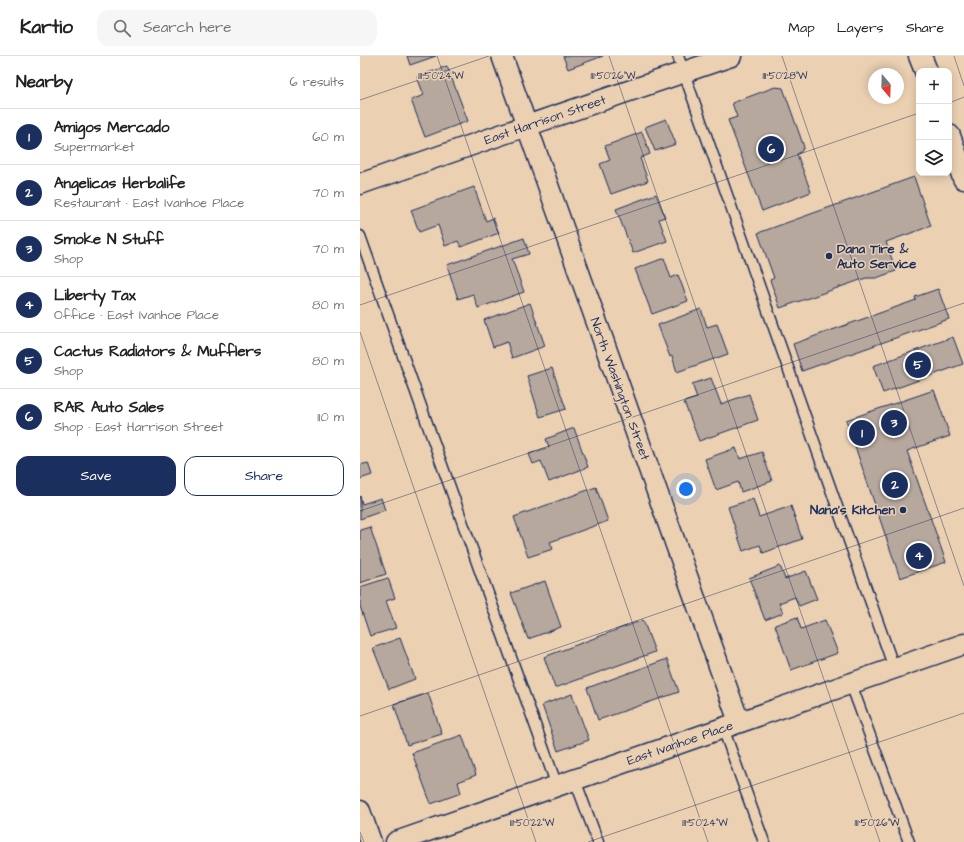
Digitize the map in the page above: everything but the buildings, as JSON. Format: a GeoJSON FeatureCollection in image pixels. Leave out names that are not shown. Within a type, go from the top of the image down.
{"type":"FeatureCollection","features":[{"type":"Feature","properties":{"kind":"main road"},"geometry":{"type":"LineString","coordinates":[[920,56],[925,68]]}},
{"type":"Feature","properties":{"kind":"main road"},"geometry":{"type":"LineString","coordinates":[[950,140],[964,176]]}},
{"type":"Feature","properties":{"kind":"street","name":"North Washington Street"},"geometry":{"type":"LineString","coordinates":[[502,56],[731,725]]}},
{"type":"Feature","properties":{"kind":"street","name":"East Harrison Street"},"geometry":{"type":"LineString","coordinates":[[360,184],[527,126],[681,64],[731,56]]}},
{"type":"Feature","properties":{"kind":"street","name":"East Ivanhoe Place"},"geometry":{"type":"LineString","coordinates":[[396,842],[964,644]]}},
{"type":"Feature","properties":{"kind":"street"},"geometry":{"type":"LineString","coordinates":[[360,811],[371,842]]}},
{"type":"Feature","properties":{"kind":"lane"},"geometry":{"type":"LineString","coordinates":[[681,64],[894,668]]}},
{"type":"Feature","properties":{"kind":"lane"},"geometry":{"type":"LineString","coordinates":[[360,236],[566,783],[598,842]]}},
{"type":"Feature","properties":{"kind":"lane"},"geometry":{"type":"LineString","coordinates":[[851,684],[908,842]]}},
{"type":"Feature","properties":{"kind":"lane"},"geometry":{"type":"LineString","coordinates":[[731,725],[764,842]]}},
{"type":"Feature","properties":{"kind":"place","name":"RAR Auto Sales"},"geometry":{"type":"Point","coordinates":[771,149]}},
{"type":"Feature","properties":{"kind":"place","name":"Dana Tire & Auto Service"},"geometry":{"type":"Point","coordinates":[829,256]}},
{"type":"Feature","properties":{"kind":"place","name":"Cactus Radiators & Mufflers"},"geometry":{"type":"Point","coordinates":[918,365]}},
{"type":"Feature","properties":{"kind":"place","name":"Smoke N Stuff"},"geometry":{"type":"Point","coordinates":[894,423]}},
{"type":"Feature","properties":{"kind":"place","name":"Amigos Mercado"},"geometry":{"type":"Point","coordinates":[862,433]}},
{"type":"Feature","properties":{"kind":"place","name":"Angelicas Herbalife"},"geometry":{"type":"Point","coordinates":[895,485]}},
{"type":"Feature","properties":{"kind":"place","name":"Nana's Kitchen"},"geometry":{"type":"Point","coordinates":[903,510]}},
{"type":"Feature","properties":{"kind":"place","name":"Liberty Tax"},"geometry":{"type":"Point","coordinates":[919,556]}}]}
